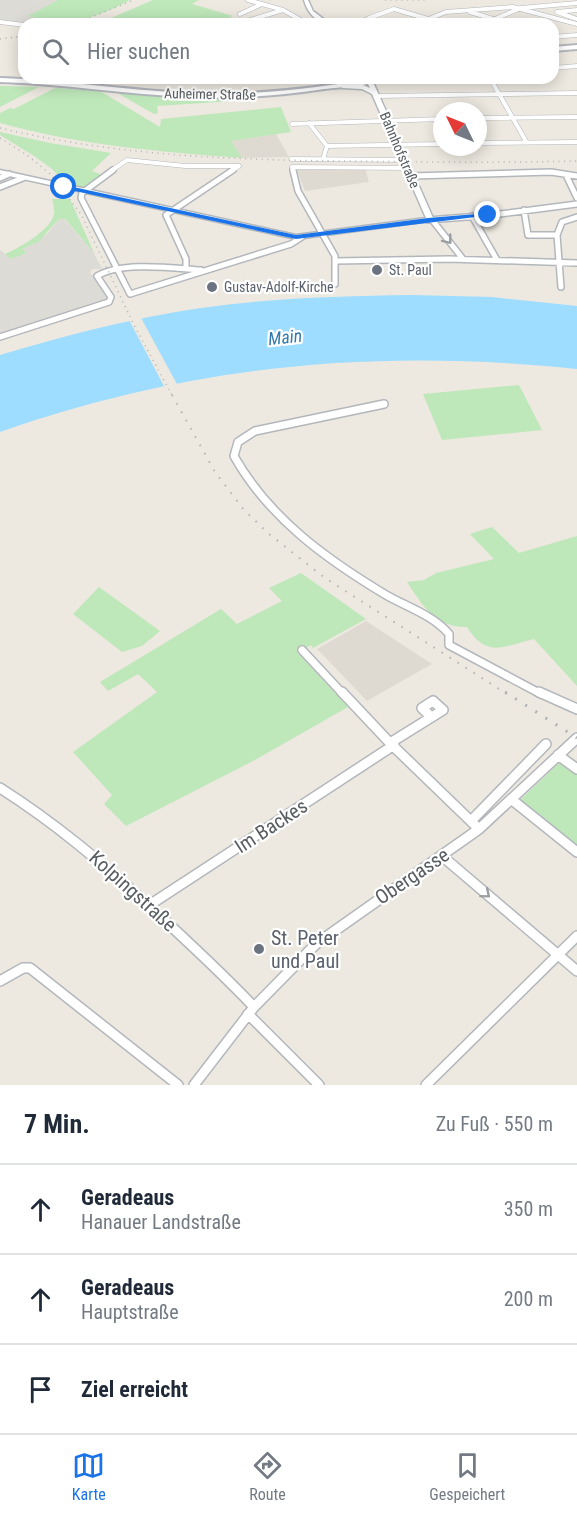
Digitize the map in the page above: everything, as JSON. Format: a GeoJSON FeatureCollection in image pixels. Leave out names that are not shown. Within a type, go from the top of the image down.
{"type":"FeatureCollection","features":[{"type":"Feature","properties":{"kind":"main road"},"geometry":{"type":"LineString","coordinates":[[559,50],[577,49]]}},
{"type":"Feature","properties":{"kind":"main road","name":"Auheimer Straße"},"geometry":{"type":"LineString","coordinates":[[0,78],[18,77]]}},
{"type":"Feature","properties":{"kind":"main road","name":"Auheimer Straße"},"geometry":{"type":"LineString","coordinates":[[0,78],[18,79]]}},
{"type":"Feature","properties":{"kind":"main road","name":"Auheimer Straße"},"geometry":{"type":"LineString","coordinates":[[72,84],[217,96],[285,93],[343,84]]}},
{"type":"Feature","properties":{"kind":"main road","name":"Auheimer Straße"},"geometry":{"type":"LineString","coordinates":[[115,84],[227,93],[343,84]]}},
{"type":"Feature","properties":{"kind":"street"},"geometry":{"type":"LineString","coordinates":[[248,0],[283,10],[297,18]]}},
{"type":"Feature","properties":{"kind":"street"},"geometry":{"type":"LineString","coordinates":[[306,0],[308,8],[319,18]]}},
{"type":"Feature","properties":{"kind":"street"},"geometry":{"type":"LineString","coordinates":[[430,18],[445,12],[464,10],[577,3]]}},
{"type":"Feature","properties":{"kind":"street"},"geometry":{"type":"LineString","coordinates":[[263,4],[240,14],[256,18],[283,10]]}},
{"type":"Feature","properties":{"kind":"street"},"geometry":{"type":"LineString","coordinates":[[496,18],[520,8],[556,18]]}},
{"type":"Feature","properties":{"kind":"street"},"geometry":{"type":"LineString","coordinates":[[369,18],[394,9],[425,18]]}},
{"type":"Feature","properties":{"kind":"street"},"geometry":{"type":"LineString","coordinates":[[464,10],[491,18]]}},
{"type":"Feature","properties":{"kind":"street"},"geometry":{"type":"LineString","coordinates":[[577,10],[557,12],[577,19]]}},
{"type":"Feature","properties":{"kind":"street"},"geometry":{"type":"LineString","coordinates":[[559,19],[577,24]]}},
{"type":"Feature","properties":{"kind":"street"},"geometry":{"type":"LineString","coordinates":[[0,22],[18,25]]}},
{"type":"Feature","properties":{"kind":"street"},"geometry":{"type":"LineString","coordinates":[[559,36],[577,35]]}},
{"type":"Feature","properties":{"kind":"street"},"geometry":{"type":"LineString","coordinates":[[559,68],[577,66]]}},
{"type":"Feature","properties":{"kind":"street"},"geometry":{"type":"LineString","coordinates":[[343,84],[360,86],[376,95],[577,93]]}},
{"type":"Feature","properties":{"kind":"street","name":"Bahnhofstraße"},"geometry":{"type":"LineString","coordinates":[[370,84],[431,220]]}},
{"type":"Feature","properties":{"kind":"street"},"geometry":{"type":"LineString","coordinates":[[494,84],[527,143]]}},
{"type":"Feature","properties":{"kind":"street"},"geometry":{"type":"LineString","coordinates":[[487,118],[577,117]]}},
{"type":"Feature","properties":{"kind":"street"},"geometry":{"type":"LineString","coordinates":[[291,124],[433,119]]}},
{"type":"Feature","properties":{"kind":"street"},"geometry":{"type":"LineString","coordinates":[[309,123],[327,146]]}},
{"type":"Feature","properties":{"kind":"street"},"geometry":{"type":"LineString","coordinates":[[487,143],[577,142]]}},
{"type":"Feature","properties":{"kind":"street"},"geometry":{"type":"LineString","coordinates":[[327,146],[433,144]]}},
{"type":"Feature","properties":{"kind":"street"},"geometry":{"type":"LineString","coordinates":[[322,159],[327,146]]}},
{"type":"Feature","properties":{"kind":"street"},"geometry":{"type":"LineString","coordinates":[[291,159],[405,160]]}},
{"type":"Feature","properties":{"kind":"street"},"geometry":{"type":"LineString","coordinates":[[186,269],[186,259],[165,218],[167,214],[239,166],[193,166],[127,160],[84,191],[81,198],[130,294],[291,244],[302,237]]}},
{"type":"Feature","properties":{"kind":"street"},"geometry":{"type":"LineString","coordinates":[[335,284],[336,261],[324,234],[298,191],[292,167],[408,168]]}},
{"type":"Feature","properties":{"kind":"street"},"geometry":{"type":"LineString","coordinates":[[0,172],[302,237],[577,204]]}},
{"type":"Feature","properties":{"kind":"street"},"geometry":{"type":"LineString","coordinates":[[411,176],[551,172],[577,176]]}},
{"type":"Feature","properties":{"kind":"street"},"geometry":{"type":"LineString","coordinates":[[0,178],[9,174]]}},
{"type":"Feature","properties":{"kind":"street"},"geometry":{"type":"LineString","coordinates":[[566,175],[577,198]]}},
{"type":"Feature","properties":{"kind":"street"},"geometry":{"type":"LineString","coordinates":[[0,186],[23,178]]}},
{"type":"Feature","properties":{"kind":"street"},"geometry":{"type":"LineString","coordinates":[[524,210],[528,235],[557,235]]}},
{"type":"Feature","properties":{"kind":"street"},"geometry":{"type":"LineString","coordinates":[[472,216],[497,260]]}},
{"type":"Feature","properties":{"kind":"street"},"geometry":{"type":"LineString","coordinates":[[561,287],[557,235],[561,223],[577,217]]}},
{"type":"Feature","properties":{"kind":"street"},"geometry":{"type":"LineString","coordinates":[[431,220],[463,259]]}},
{"type":"Feature","properties":{"kind":"street"},"geometry":{"type":"LineString","coordinates":[[336,261],[463,259],[577,263]]}},
{"type":"Feature","properties":{"kind":"street"},"geometry":{"type":"LineString","coordinates":[[0,337],[109,302],[111,297],[97,275],[102,271],[118,269],[210,270]]}},
{"type":"Feature","properties":{"kind":"street"},"geometry":{"type":"LineString","coordinates":[[384,404],[255,431],[238,442],[234,456],[255,489],[269,505],[300,535],[333,560],[377,589],[443,626],[449,634],[449,645],[557,702],[577,709]]}},
{"type":"Feature","properties":{"kind":"street"},"geometry":{"type":"LineString","coordinates":[[302,650],[392,744],[479,829]]}},
{"type":"Feature","properties":{"kind":"street","name":"Im Backes"},"geometry":{"type":"LineString","coordinates":[[147,906],[431,717]]}},
{"type":"Feature","properties":{"kind":"street","name":"Obergasse"},"geometry":{"type":"LineString","coordinates":[[194,1085],[251,1010],[327,935],[479,829],[577,738]]}},
{"type":"Feature","properties":{"kind":"street"},"geometry":{"type":"LineString","coordinates":[[471,821],[546,744]]}},
{"type":"Feature","properties":{"kind":"street"},"geometry":{"type":"LineString","coordinates":[[558,755],[577,769]]}},
{"type":"Feature","properties":{"kind":"street","name":"Kolpingstraße"},"geometry":{"type":"LineString","coordinates":[[0,788],[43,815],[83,846],[216,967],[251,1010],[319,1085]]}},
{"type":"Feature","properties":{"kind":"street"},"geometry":{"type":"LineString","coordinates":[[511,799],[577,852]]}},
{"type":"Feature","properties":{"kind":"street"},"geometry":{"type":"LineString","coordinates":[[442,856],[577,971]]}},
{"type":"Feature","properties":{"kind":"street"},"geometry":{"type":"LineString","coordinates":[[426,1085],[577,936]]}},
{"type":"Feature","properties":{"kind":"street"},"geometry":{"type":"LineString","coordinates":[[0,981],[23,968],[30,968],[178,1085]]}},
{"type":"Feature","properties":{"kind":"shaded area"},"geometry":{"type":"Polygon","coordinates":[[[0,0],[58,0],[29,16],[39,18],[18,18],[18,24],[0,23],[0,0]]]}},
{"type":"Feature","properties":{"kind":"shaded area"},"geometry":{"type":"Polygon","coordinates":[[[276,134],[289,157],[242,158],[230,141],[276,134]]]}},
{"type":"Feature","properties":{"kind":"shaded area"},"geometry":{"type":"Polygon","coordinates":[[[365,168],[369,182],[305,191],[297,170],[365,168]]]}},
{"type":"Feature","properties":{"kind":"shaded area"},"geometry":{"type":"Polygon","coordinates":[[[59,219],[64,219],[94,253],[102,269],[92,269],[90,272],[107,298],[103,305],[0,337],[0,250],[10,258],[27,253],[21,249],[47,234],[59,219]]]}},
{"type":"Feature","properties":{"kind":"shaded area"},"geometry":{"type":"Polygon","coordinates":[[[366,621],[432,664],[367,701],[317,649],[366,621]]]}},
{"type":"Feature","properties":{"kind":"green space"},"geometry":{"type":"Polygon","coordinates":[[[58,0],[130,0],[91,17],[36,18],[28,16],[58,0]]]}},
{"type":"Feature","properties":{"kind":"green space"},"geometry":{"type":"Polygon","coordinates":[[[153,0],[199,0],[192,4],[233,16],[229,18],[111,18],[153,0]]]}},
{"type":"Feature","properties":{"kind":"green space"},"geometry":{"type":"Polygon","coordinates":[[[0,86],[39,87],[0,107],[0,86]]]}},
{"type":"Feature","properties":{"kind":"green space"},"geometry":{"type":"Polygon","coordinates":[[[55,88],[100,91],[160,127],[161,119],[281,107],[291,132],[231,141],[242,158],[90,142],[0,123],[0,113],[10,108],[14,109],[55,88]]]}},
{"type":"Feature","properties":{"kind":"green space"},"geometry":{"type":"Polygon","coordinates":[[[119,94],[235,101],[157,106],[158,113],[154,114],[119,94]]]}},
{"type":"Feature","properties":{"kind":"green space"},"geometry":{"type":"Polygon","coordinates":[[[0,132],[111,153],[92,171],[100,174],[100,177],[83,188],[66,184],[52,169],[0,135],[0,132]]]}},
{"type":"Feature","properties":{"kind":"green space"},"geometry":{"type":"Polygon","coordinates":[[[52,199],[70,199],[94,253],[65,219],[59,219],[38,242],[22,249],[27,253],[10,259],[5,254],[34,238],[52,220],[54,206],[52,199]]]}},
{"type":"Feature","properties":{"kind":"green space"},"geometry":{"type":"Polygon","coordinates":[[[519,385],[542,430],[442,440],[423,394],[519,385]]]}},
{"type":"Feature","properties":{"kind":"green space"},"geometry":{"type":"Polygon","coordinates":[[[492,527],[519,553],[577,536],[577,686],[534,639],[505,647],[489,647],[474,637],[467,627],[447,624],[431,614],[407,582],[424,580],[436,573],[494,559],[470,534],[492,527]]]}},
{"type":"Feature","properties":{"kind":"green space"},"geometry":{"type":"Polygon","coordinates":[[[301,573],[366,619],[313,648],[311,645],[298,653],[348,707],[253,761],[126,826],[104,804],[112,795],[73,752],[157,692],[138,674],[108,691],[100,682],[221,609],[237,624],[282,601],[269,588],[301,573]]]}},
{"type":"Feature","properties":{"kind":"green space"},"geometry":{"type":"Polygon","coordinates":[[[99,587],[160,631],[142,646],[122,652],[73,614],[99,587]]]}},
{"type":"Feature","properties":{"kind":"green space"},"geometry":{"type":"Polygon","coordinates":[[[560,762],[577,775],[577,846],[520,800],[560,762]]]}},
{"type":"Feature","properties":{"kind":"water","name":"Main"},"geometry":{"type":"Polygon","coordinates":[[[412,295],[492,297],[577,306],[577,369],[502,363],[429,361],[356,362],[285,368],[214,377],[142,391],[71,409],[0,432],[0,355],[100,328],[201,308],[306,298],[412,295]]]}},
{"type":"Feature","properties":{"kind":"pier"},"geometry":{"type":"Polygon","coordinates":[[[140,316],[178,386],[165,388],[128,318],[140,316]]]}},
{"type":"Feature","properties":{"kind":"railway"},"geometry":{"type":"LineString","coordinates":[[89,18],[134,0]]}},
{"type":"Feature","properties":{"kind":"railway"},"geometry":{"type":"LineString","coordinates":[[385,0],[425,0]]}},
{"type":"Feature","properties":{"kind":"railway"},"geometry":{"type":"LineString","coordinates":[[0,39],[18,37]]}},
{"type":"Feature","properties":{"kind":"railway"},"geometry":{"type":"LineString","coordinates":[[0,128],[128,150],[214,157],[402,162],[577,161]]}},
{"type":"Feature","properties":{"kind":"railway"},"geometry":{"type":"LineString","coordinates":[[0,138],[27,155],[49,173],[81,214],[134,325],[173,397]]}},
{"type":"Feature","properties":{"kind":"railway"},"geometry":{"type":"LineString","coordinates":[[172,395],[215,472],[244,510],[269,534],[325,578],[507,694]]}},
{"type":"Feature","properties":{"kind":"railway"},"geometry":{"type":"LineString","coordinates":[[505,692],[577,738]]}},
{"type":"Feature","properties":{"kind":"place","name":"St. Paul"},"geometry":{"type":"Point","coordinates":[377,270]}},
{"type":"Feature","properties":{"kind":"place","name":"Gustav-Adolf-Kirche"},"geometry":{"type":"Point","coordinates":[212,287]}},
{"type":"Feature","properties":{"kind":"place","name":"St. Peter und Paul"},"geometry":{"type":"Point","coordinates":[259,949]}},
{"type":"Feature","properties":{"kind":"route"},"geometry":{"type":"LineString","coordinates":[[64,187],[296,237],[428,220],[488,215]]}}]}
